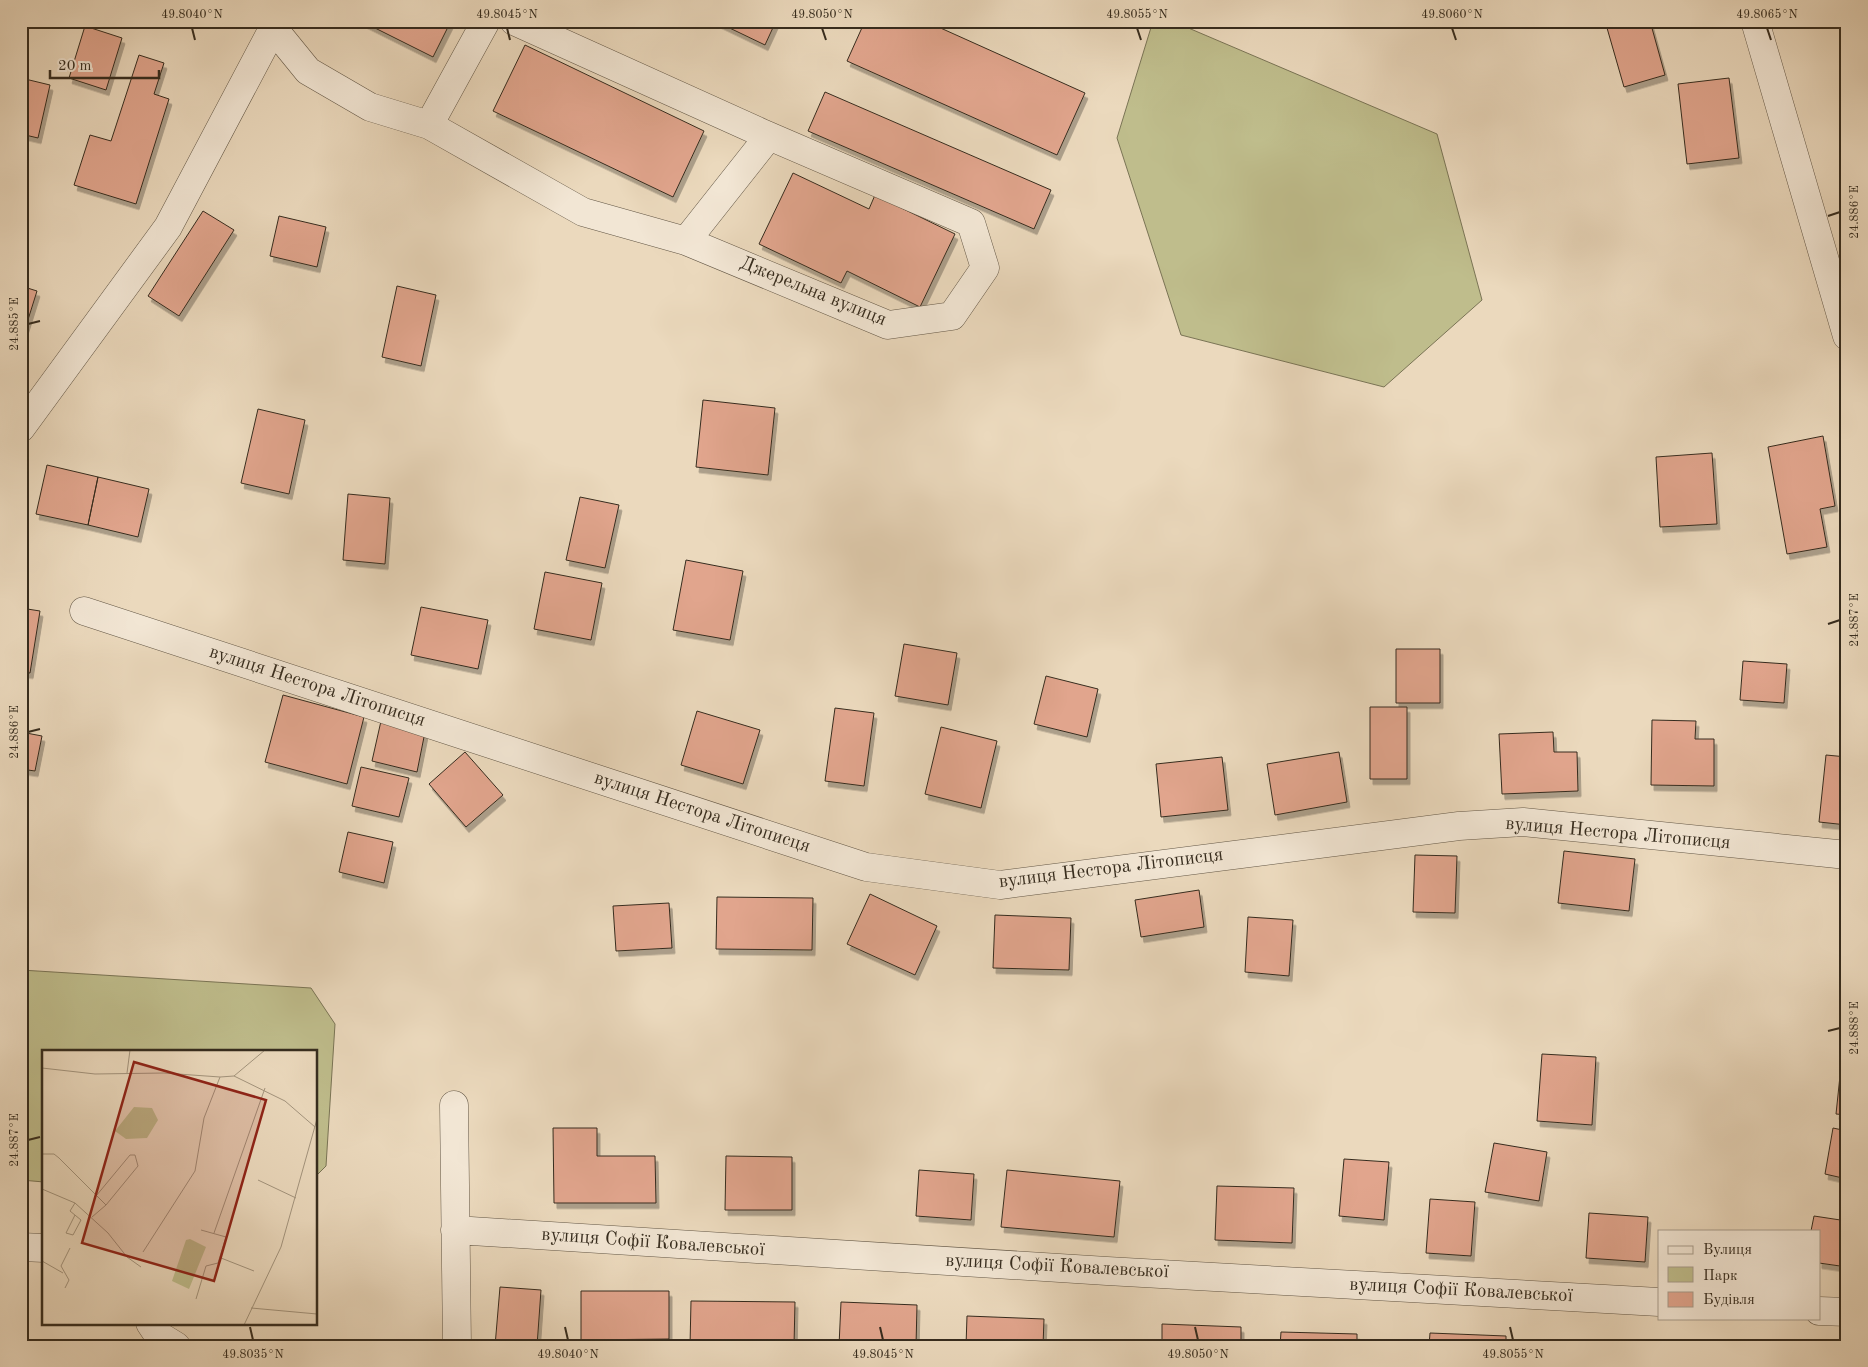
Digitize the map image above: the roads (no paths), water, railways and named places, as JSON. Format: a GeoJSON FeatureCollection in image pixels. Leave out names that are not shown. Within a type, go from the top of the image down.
{"type":"FeatureCollection","features":[{"type":"Feature","properties":{"kind":"street"},"geometry":{"type":"LineString","coordinates":[[429,125],[486,21]]}},
{"type":"Feature","properties":{"kind":"street","name":"Джерельна вулиця"},"geometry":{"type":"LineString","coordinates":[[275,25],[308,72],[370,107],[429,125],[583,212],[686,241],[888,325],[952,316],[985,268],[971,223],[769,136],[514,21]]}},
{"type":"Feature","properties":{"kind":"street"},"geometry":{"type":"LineString","coordinates":[[1755,21],[1847,336]]}},
{"type":"Feature","properties":{"kind":"street"},"geometry":{"type":"LineString","coordinates":[[21,428],[168,227],[275,25]]}},
{"type":"Feature","properties":{"kind":"street"},"geometry":{"type":"LineString","coordinates":[[686,241],[769,136]]}},
{"type":"Feature","properties":{"kind":"street","name":"вулиця Нестора Літописця"},"geometry":{"type":"LineString","coordinates":[[84,611],[866,866],[1000,885],[1459,826],[1523,822],[1847,856]]}},
{"type":"Feature","properties":{"kind":"street"},"geometry":{"type":"LineString","coordinates":[[454,1105],[457,1346]]}},
{"type":"Feature","properties":{"kind":"street","name":"вулиця Софії Ковалевської"},"geometry":{"type":"LineString","coordinates":[[455,1230],[1107,1271],[1658,1302]]}},
{"type":"Feature","properties":{"kind":"street"},"geometry":{"type":"LineString","coordinates":[[21,1247],[42,1248]]}},
{"type":"Feature","properties":{"kind":"street"},"geometry":{"type":"LineString","coordinates":[[1820,1311],[1847,1312]]}},
{"type":"Feature","properties":{"kind":"street"},"geometry":{"type":"LineString","coordinates":[[151,1324],[158,1335],[176,1346]]}}]}
